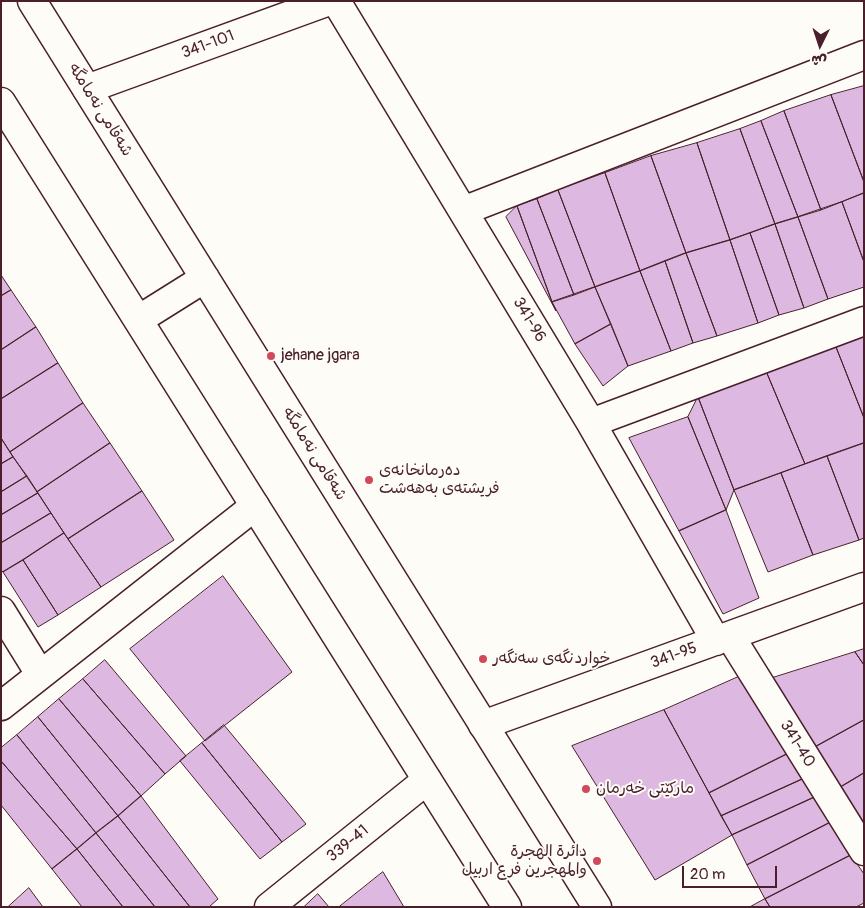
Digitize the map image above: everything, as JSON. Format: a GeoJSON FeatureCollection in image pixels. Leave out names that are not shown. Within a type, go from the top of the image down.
{"type":"FeatureCollection","features":[{"type":"Feature","properties":{"kind":"street","name":"شەقامی نەمامگە"},"geometry":{"type":"LineString","coordinates":[[32,1],[593,905]]}},
{"type":"Feature","properties":{"kind":"street","name":"341-101"},"geometry":{"type":"LineString","coordinates":[[87,89],[328,1]]}},
{"type":"Feature","properties":{"kind":"street","name":"341-96"},"geometry":{"type":"LineString","coordinates":[[336,1],[723,639]]}},
{"type":"Feature","properties":{"kind":"street"},"geometry":{"type":"LineString","coordinates":[[463,211],[864,56]]}},
{"type":"Feature","properties":{"kind":"street"},"geometry":{"type":"LineString","coordinates":[[1,102],[506,907]]}},
{"type":"Feature","properties":{"kind":"street"},"geometry":{"type":"LineString","coordinates":[[138,320],[205,278]]}},
{"type":"Feature","properties":{"kind":"street"},"geometry":{"type":"LineString","coordinates":[[591,423],[864,321]]}},
{"type":"Feature","properties":{"kind":"street"},"geometry":{"type":"LineString","coordinates":[[1,706],[255,506]]}},
{"type":"Feature","properties":{"kind":"street","name":"341-95"},"geometry":{"type":"LineString","coordinates":[[483,725],[864,588]]}},
{"type":"Feature","properties":{"kind":"street"},"geometry":{"type":"LineString","coordinates":[[1,611],[40,674]]}},
{"type":"Feature","properties":{"kind":"street","name":"341-40"},"geometry":{"type":"LineString","coordinates":[[723,639],[864,851]]}},
{"type":"Feature","properties":{"kind":"street","name":"339-41"},"geometry":{"type":"LineString","coordinates":[[269,907],[427,780]]}},
{"type":"Feature","properties":{"kind":"building"},"geometry":{"type":"Polygon","coordinates":[[[864,86],[864,182],[831,95],[864,86]]]}},
{"type":"Feature","properties":{"kind":"building"},"geometry":{"type":"Polygon","coordinates":[[[831,95],[864,182],[864,193],[821,210],[784,111],[831,95]]]}},
{"type":"Feature","properties":{"kind":"building"},"geometry":{"type":"Polygon","coordinates":[[[784,111],[821,210],[798,217],[761,121],[784,111]]]}},
{"type":"Feature","properties":{"kind":"building"},"geometry":{"type":"Polygon","coordinates":[[[761,121],[798,217],[775,224],[740,129],[761,121]]]}},
{"type":"Feature","properties":{"kind":"building"},"geometry":{"type":"Polygon","coordinates":[[[740,129],[775,224],[730,240],[697,143],[740,129]]]}},
{"type":"Feature","properties":{"kind":"building"},"geometry":{"type":"Polygon","coordinates":[[[697,143],[730,240],[686,253],[651,156],[697,143]]]}},
{"type":"Feature","properties":{"kind":"building"},"geometry":{"type":"Polygon","coordinates":[[[651,156],[686,253],[640,271],[605,173],[651,156]]]}},
{"type":"Feature","properties":{"kind":"building"},"geometry":{"type":"Polygon","coordinates":[[[605,173],[640,271],[595,287],[558,190],[605,173]]]}},
{"type":"Feature","properties":{"kind":"building"},"geometry":{"type":"Polygon","coordinates":[[[558,190],[595,287],[574,295],[537,199],[558,190]]]}},
{"type":"Feature","properties":{"kind":"building"},"geometry":{"type":"Polygon","coordinates":[[[864,193],[864,262],[842,202],[864,193]]]}},
{"type":"Feature","properties":{"kind":"building"},"geometry":{"type":"Polygon","coordinates":[[[537,199],[574,295],[552,302],[517,206],[537,199]]]}},
{"type":"Feature","properties":{"kind":"building"},"geometry":{"type":"Polygon","coordinates":[[[842,202],[864,262],[864,287],[828,299],[798,217],[842,202]]]}},
{"type":"Feature","properties":{"kind":"building"},"geometry":{"type":"Polygon","coordinates":[[[517,206],[552,302],[556,311],[506,217],[517,206]]]}},
{"type":"Feature","properties":{"kind":"building"},"geometry":{"type":"Polygon","coordinates":[[[798,217],[828,299],[804,308],[775,224],[798,217]]]}},
{"type":"Feature","properties":{"kind":"building"},"geometry":{"type":"Polygon","coordinates":[[[775,224],[804,308],[779,315],[750,233],[775,224]]]}},
{"type":"Feature","properties":{"kind":"building"},"geometry":{"type":"Polygon","coordinates":[[[750,233],[779,315],[758,323],[730,240],[750,233]]]}},
{"type":"Feature","properties":{"kind":"building"},"geometry":{"type":"Polygon","coordinates":[[[730,240],[758,323],[717,336],[686,253],[730,240]]]}},
{"type":"Feature","properties":{"kind":"building"},"geometry":{"type":"Polygon","coordinates":[[[686,253],[717,336],[693,343],[665,261],[686,253]]]}},
{"type":"Feature","properties":{"kind":"building"},"geometry":{"type":"Polygon","coordinates":[[[665,261],[693,343],[671,351],[640,271],[665,261]]]}},
{"type":"Feature","properties":{"kind":"building"},"geometry":{"type":"Polygon","coordinates":[[[640,271],[671,351],[628,366],[595,287],[640,271]]]}},
{"type":"Feature","properties":{"kind":"building"},"geometry":{"type":"Polygon","coordinates":[[[1,275],[11,290],[1,296],[1,275]]]}},
{"type":"Feature","properties":{"kind":"building"},"geometry":{"type":"Polygon","coordinates":[[[595,287],[611,324],[575,344],[552,302],[595,287]]]}},
{"type":"Feature","properties":{"kind":"building"},"geometry":{"type":"Polygon","coordinates":[[[11,290],[36,327],[1,350],[1,296],[11,290]]]}},
{"type":"Feature","properties":{"kind":"building"},"geometry":{"type":"Polygon","coordinates":[[[611,324],[628,366],[603,386],[575,344],[611,324]]]}},
{"type":"Feature","properties":{"kind":"building"},"geometry":{"type":"Polygon","coordinates":[[[36,327],[58,363],[1,399],[1,350],[36,327]]]}},
{"type":"Feature","properties":{"kind":"building"},"geometry":{"type":"Polygon","coordinates":[[[864,337],[864,418],[836,347],[864,337]]]}},
{"type":"Feature","properties":{"kind":"building"},"geometry":{"type":"Polygon","coordinates":[[[836,347],[864,418],[864,443],[805,464],[766,371],[836,347]]]}},
{"type":"Feature","properties":{"kind":"building"},"geometry":{"type":"Polygon","coordinates":[[[58,363],[83,403],[10,452],[1,438],[1,399],[58,363]]]}},
{"type":"Feature","properties":{"kind":"building"},"geometry":{"type":"Polygon","coordinates":[[[766,371],[805,464],[734,490],[698,397],[766,371]]]}},
{"type":"Feature","properties":{"kind":"building"},"geometry":{"type":"Polygon","coordinates":[[[698,397],[734,490],[726,510],[688,417],[698,397]]]}},
{"type":"Feature","properties":{"kind":"building"},"geometry":{"type":"Polygon","coordinates":[[[83,403],[110,443],[37,492],[10,452],[83,403]]]}},
{"type":"Feature","properties":{"kind":"building"},"geometry":{"type":"Polygon","coordinates":[[[688,417],[726,510],[679,531],[629,438],[688,417]]]}},
{"type":"Feature","properties":{"kind":"building"},"geometry":{"type":"Polygon","coordinates":[[[1,438],[13,457],[1,464],[1,438]]]}},
{"type":"Feature","properties":{"kind":"building"},"geometry":{"type":"Polygon","coordinates":[[[110,443],[142,491],[68,539],[37,492],[110,443]]]}},
{"type":"Feature","properties":{"kind":"building"},"geometry":{"type":"Polygon","coordinates":[[[864,443],[864,538],[859,540],[827,456],[864,443]]]}},
{"type":"Feature","properties":{"kind":"building"},"geometry":{"type":"Polygon","coordinates":[[[827,456],[859,540],[813,555],[781,473],[827,456]]]}},
{"type":"Feature","properties":{"kind":"building"},"geometry":{"type":"Polygon","coordinates":[[[13,457],[27,476],[1,492],[1,464],[13,457]]]}},
{"type":"Feature","properties":{"kind":"building"},"geometry":{"type":"Polygon","coordinates":[[[781,473],[813,555],[768,572],[734,490],[781,473]]]}},
{"type":"Feature","properties":{"kind":"building"},"geometry":{"type":"Polygon","coordinates":[[[27,476],[38,493],[1,515],[1,492],[27,476]]]}},
{"type":"Feature","properties":{"kind":"building"},"geometry":{"type":"Polygon","coordinates":[[[142,491],[174,540],[101,587],[68,539],[142,491]]]}},
{"type":"Feature","properties":{"kind":"building"},"geometry":{"type":"Polygon","coordinates":[[[38,493],[51,513],[1,543],[1,515],[38,493]]]}},
{"type":"Feature","properties":{"kind":"building"},"geometry":{"type":"Polygon","coordinates":[[[726,510],[759,598],[723,614],[679,531],[726,510]]]}},
{"type":"Feature","properties":{"kind":"building"},"geometry":{"type":"Polygon","coordinates":[[[51,513],[64,533],[3,572],[1,570],[1,543],[51,513]]]}},
{"type":"Feature","properties":{"kind":"building"},"geometry":{"type":"Polygon","coordinates":[[[64,533],[101,587],[58,615],[23,560],[64,533]]]}},
{"type":"Feature","properties":{"kind":"building"},"geometry":{"type":"Polygon","coordinates":[[[23,560],[58,615],[38,627],[3,572],[23,560]]]}},
{"type":"Feature","properties":{"kind":"building"},"geometry":{"type":"Polygon","coordinates":[[[223,576],[292,672],[205,741],[130,649],[223,576]]]}},
{"type":"Feature","properties":{"kind":"building"},"geometry":{"type":"Polygon","coordinates":[[[864,649],[864,665],[855,652],[864,649]]]}},
{"type":"Feature","properties":{"kind":"building"},"geometry":{"type":"Polygon","coordinates":[[[855,652],[864,665],[864,720],[815,747],[766,680],[855,652]]]}},
{"type":"Feature","properties":{"kind":"building"},"geometry":{"type":"Polygon","coordinates":[[[105,660],[186,756],[165,774],[83,679],[105,660]]]}},
{"type":"Feature","properties":{"kind":"building"},"geometry":{"type":"Polygon","coordinates":[[[745,674],[793,751],[709,793],[664,710],[745,674]]]}},
{"type":"Feature","properties":{"kind":"building"},"geometry":{"type":"Polygon","coordinates":[[[83,679],[165,774],[141,796],[59,699],[83,679]]]}},
{"type":"Feature","properties":{"kind":"building"},"geometry":{"type":"Polygon","coordinates":[[[59,699],[141,796],[118,816],[38,717],[59,699]]]}},
{"type":"Feature","properties":{"kind":"building"},"geometry":{"type":"Polygon","coordinates":[[[664,710],[732,835],[655,880],[572,746],[664,710]]]}},
{"type":"Feature","properties":{"kind":"building"},"geometry":{"type":"Polygon","coordinates":[[[38,717],[118,816],[96,833],[17,735],[38,717]]]}},
{"type":"Feature","properties":{"kind":"building"},"geometry":{"type":"Polygon","coordinates":[[[864,720],[864,773],[839,788],[815,747],[864,720]]]}},
{"type":"Feature","properties":{"kind":"building"},"geometry":{"type":"Polygon","coordinates":[[[224,725],[306,824],[282,842],[202,743],[224,725]]]}},
{"type":"Feature","properties":{"kind":"building"},"geometry":{"type":"Polygon","coordinates":[[[17,735],[96,833],[77,849],[1,761],[1,748],[17,735]]]}},
{"type":"Feature","properties":{"kind":"building"},"geometry":{"type":"Polygon","coordinates":[[[202,743],[282,842],[260,859],[180,761],[202,743]]]}},
{"type":"Feature","properties":{"kind":"building"},"geometry":{"type":"Polygon","coordinates":[[[793,751],[807,777],[721,816],[709,793],[793,751]]]}},
{"type":"Feature","properties":{"kind":"building"},"geometry":{"type":"Polygon","coordinates":[[[1,761],[77,849],[52,869],[1,805],[1,761]]]}},
{"type":"Feature","properties":{"kind":"building"},"geometry":{"type":"Polygon","coordinates":[[[864,773],[864,824],[839,788],[864,773]]]}},
{"type":"Feature","properties":{"kind":"building"},"geometry":{"type":"Polygon","coordinates":[[[807,777],[817,796],[732,835],[721,816],[807,777]]]}},
{"type":"Feature","properties":{"kind":"building"},"geometry":{"type":"Polygon","coordinates":[[[141,796],[218,899],[209,907],[190,907],[118,816],[141,796]]]}},
{"type":"Feature","properties":{"kind":"building"},"geometry":{"type":"Polygon","coordinates":[[[817,796],[831,822],[747,865],[732,835],[817,796]]]}},
{"type":"Feature","properties":{"kind":"building"},"geometry":{"type":"Polygon","coordinates":[[[118,816],[190,907],[155,907],[96,833],[118,816]]]}},
{"type":"Feature","properties":{"kind":"building"},"geometry":{"type":"Polygon","coordinates":[[[831,822],[851,855],[765,899],[747,865],[831,822]]]}},
{"type":"Feature","properties":{"kind":"building"},"geometry":{"type":"Polygon","coordinates":[[[96,833],[155,907],[123,907],[77,849],[96,833]]]}},
{"type":"Feature","properties":{"kind":"building"},"geometry":{"type":"Polygon","coordinates":[[[77,849],[123,907],[82,907],[52,869],[77,849]]]}},
{"type":"Feature","properties":{"kind":"building"},"geometry":{"type":"Polygon","coordinates":[[[851,855],[864,874],[864,903],[856,907],[770,907],[765,899],[851,855]]]}},
{"type":"Feature","properties":{"kind":"building"},"geometry":{"type":"Polygon","coordinates":[[[383,872],[404,907],[339,907],[383,872]]]}},
{"type":"Feature","properties":{"kind":"building"},"geometry":{"type":"Polygon","coordinates":[[[29,888],[43,907],[8,907],[29,888]]]}},
{"type":"Feature","properties":{"kind":"building"},"geometry":{"type":"Polygon","coordinates":[[[318,894],[329,907],[304,907],[318,894]]]}},
{"type":"Feature","properties":{"kind":"building"},"geometry":{"type":"Polygon","coordinates":[[[765,899],[770,907],[750,907],[765,899]]]}},
{"type":"Feature","properties":{"kind":"place","name":"jehane jgara"},"geometry":{"type":"Point","coordinates":[271,356]}},
{"type":"Feature","properties":{"kind":"place","name":"دەرمانخانەی فریشتەی بەهەشت"},"geometry":{"type":"Point","coordinates":[369,480]}},
{"type":"Feature","properties":{"kind":"place","name":"خواردنگەی سەنگەر"},"geometry":{"type":"Point","coordinates":[483,659]}},
{"type":"Feature","properties":{"kind":"place","name":"مارکێتی خەرمان"},"geometry":{"type":"Point","coordinates":[586,789]}},
{"type":"Feature","properties":{"kind":"place","name":"دائرة الهجرة والمهجرين فرع اربيل"},"geometry":{"type":"Point","coordinates":[597,861]}}]}
